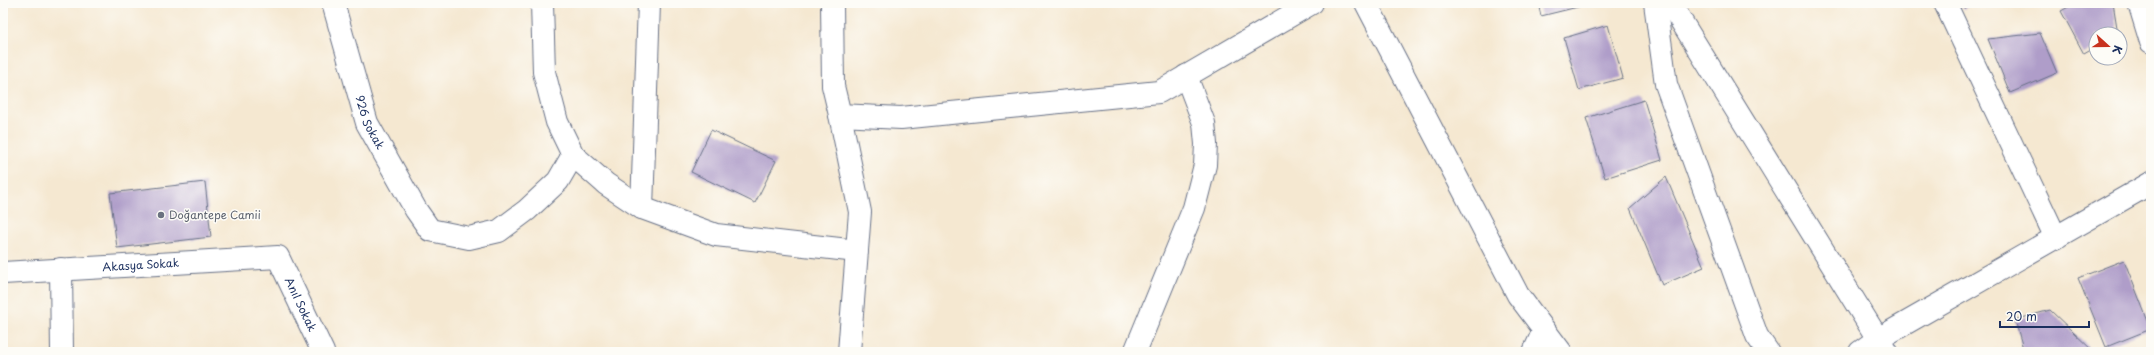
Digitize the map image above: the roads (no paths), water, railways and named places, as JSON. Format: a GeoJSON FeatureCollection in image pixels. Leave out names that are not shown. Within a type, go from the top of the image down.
{"type":"FeatureCollection","features":[{"type":"Feature","properties":{"kind":"street","name":"926 Sokak"},"geometry":{"type":"LineString","coordinates":[[333,3],[367,123],[416,210],[430,230],[470,238],[499,231],[528,210],[558,181],[573,155]]}},
{"type":"Feature","properties":{"kind":"street"},"geometry":{"type":"LineString","coordinates":[[542,3],[544,72],[557,122],[573,155],[606,184],[642,208],[716,235],[857,251]]}},
{"type":"Feature","properties":{"kind":"street"},"geometry":{"type":"LineString","coordinates":[[642,208],[650,3]]}},
{"type":"Feature","properties":{"kind":"street"},"geometry":{"type":"LineString","coordinates":[[832,3],[833,86],[860,212],[849,352]]}},
{"type":"Feature","properties":{"kind":"street"},"geometry":{"type":"LineString","coordinates":[[840,115],[901,118],[1159,92],[1312,3]]}},
{"type":"Feature","properties":{"kind":"street"},"geometry":{"type":"LineString","coordinates":[[1366,3],[1518,295],[1561,352]]}},
{"type":"Feature","properties":{"kind":"street"},"geometry":{"type":"LineString","coordinates":[[1655,3],[1666,84],[1757,336],[1768,352]]}},
{"type":"Feature","properties":{"kind":"street"},"geometry":{"type":"LineString","coordinates":[[1670,3],[1882,346]]}},
{"type":"Feature","properties":{"kind":"street"},"geometry":{"type":"LineString","coordinates":[[1945,3],[2056,238]]}},
{"type":"Feature","properties":{"kind":"street"},"geometry":{"type":"LineString","coordinates":[[2139,3],[2151,42]]}},
{"type":"Feature","properties":{"kind":"street"},"geometry":{"type":"LineString","coordinates":[[1135,352],[1194,208],[1205,165],[1206,144],[1204,123],[1186,76]]}},
{"type":"Feature","properties":{"kind":"street"},"geometry":{"type":"LineString","coordinates":[[1860,352],[1882,346],[2056,238],[2151,183]]}},
{"type":"Feature","properties":{"kind":"street","name":"Akasya Sokak"},"geometry":{"type":"LineString","coordinates":[[3,273],[278,256]]}},
{"type":"Feature","properties":{"kind":"street","name":"Anıl Sokak"},"geometry":{"type":"LineString","coordinates":[[278,256],[323,352]]}},
{"type":"Feature","properties":{"kind":"street"},"geometry":{"type":"LineString","coordinates":[[61,269],[62,352]]}},
{"type":"Feature","properties":{"kind":"street"},"geometry":{"type":"LineString","coordinates":[[1534,352],[1544,330]]}},
{"type":"Feature","properties":{"kind":"place","name":"Doğantepe Camii"},"geometry":{"type":"Point","coordinates":[161,215]}}]}
